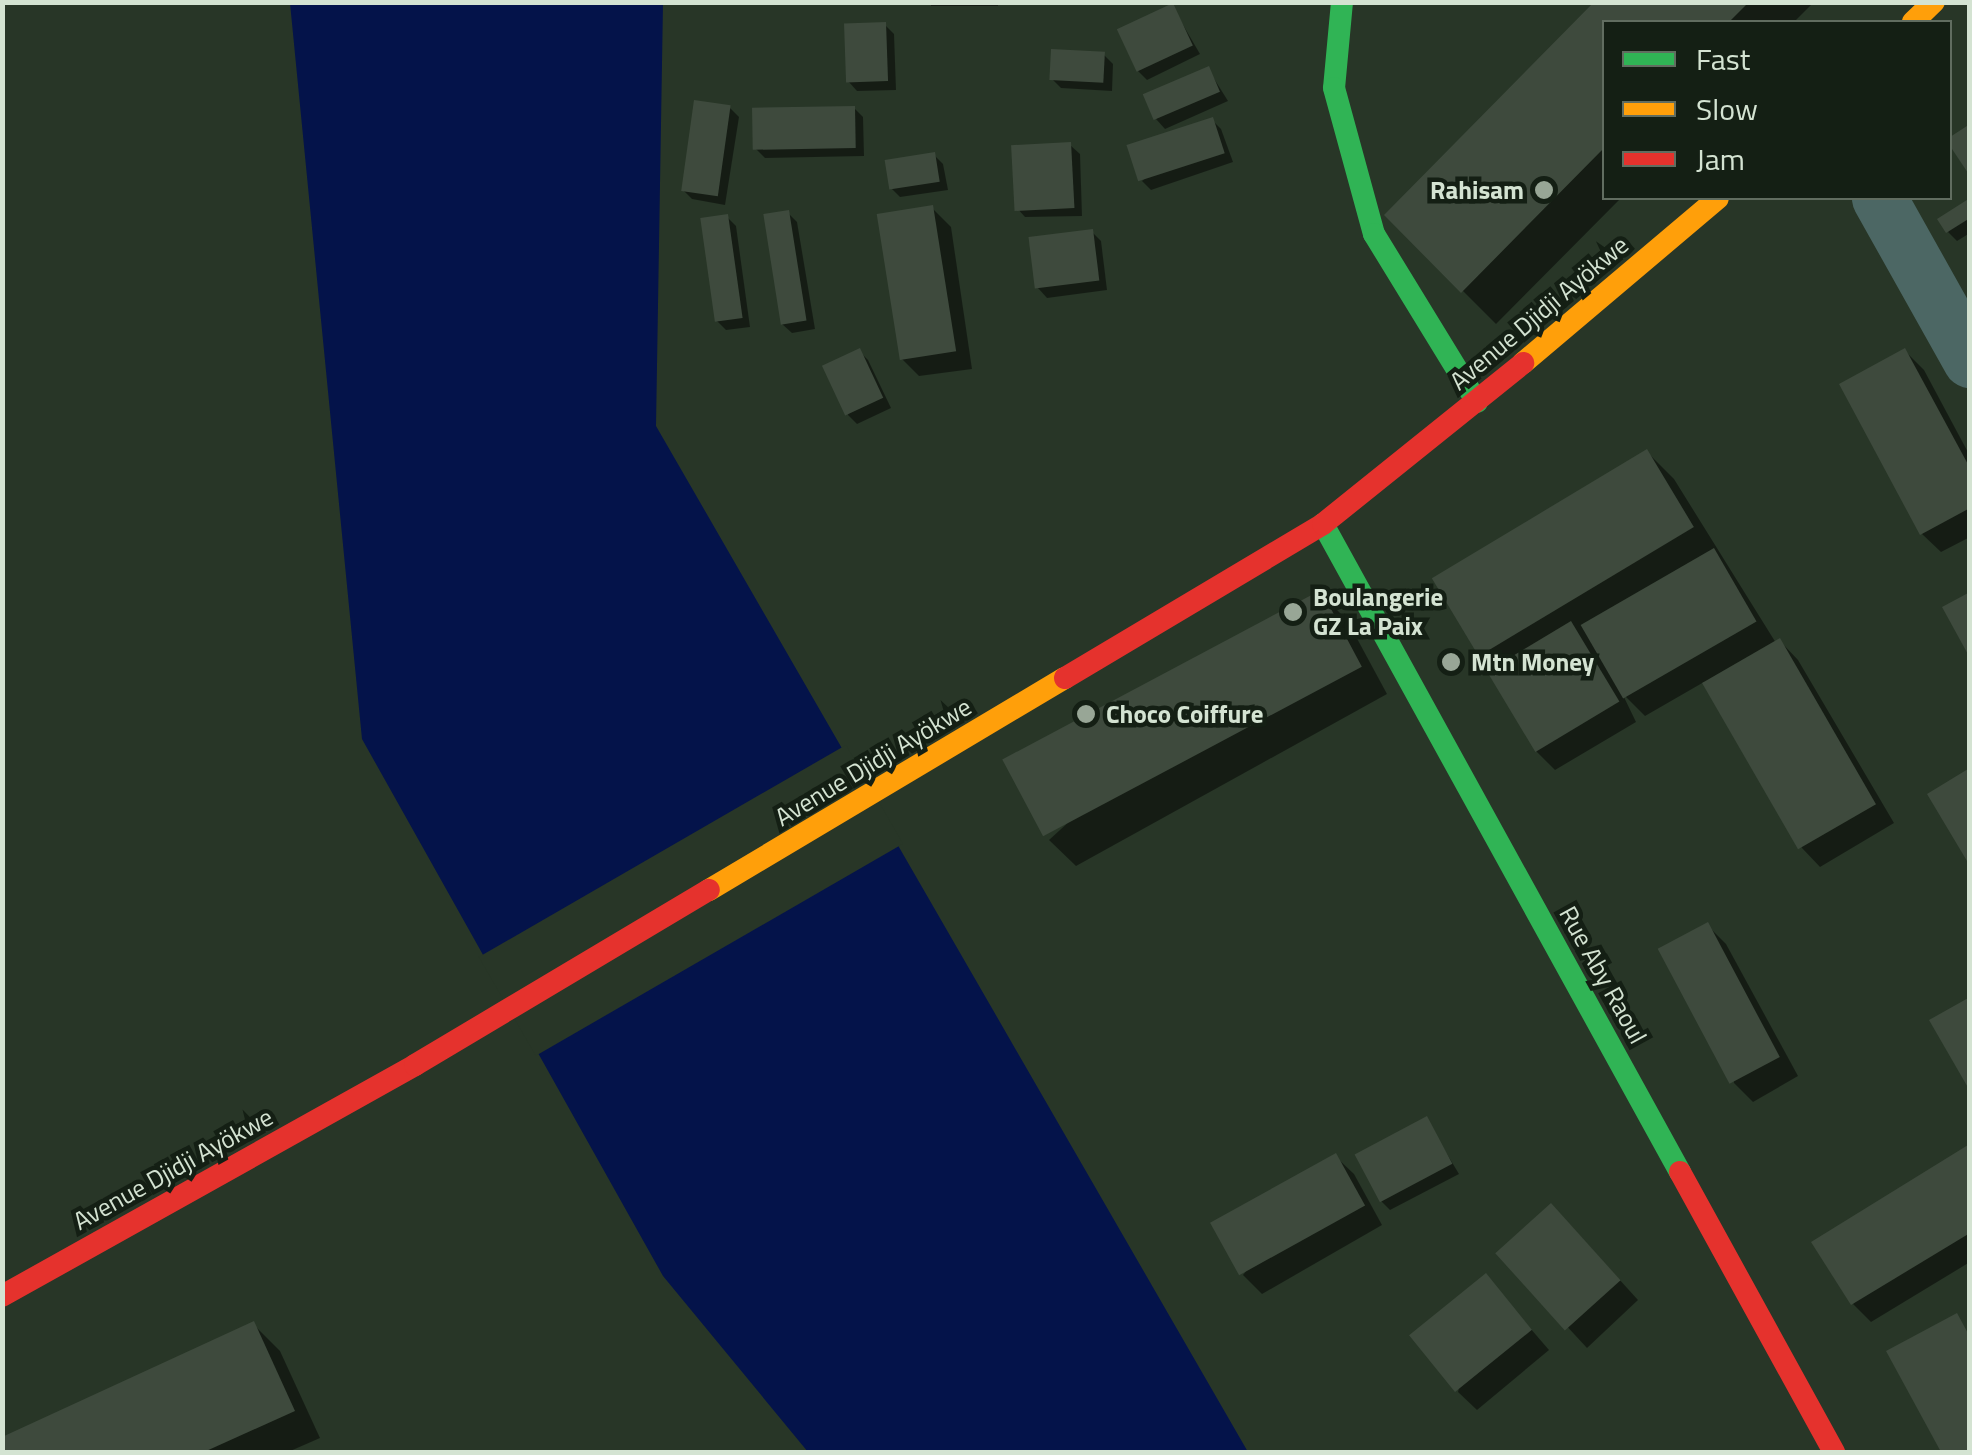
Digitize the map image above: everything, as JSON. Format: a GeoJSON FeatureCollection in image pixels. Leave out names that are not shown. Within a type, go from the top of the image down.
{"type":"FeatureCollection","features":[{"type":"Feature","properties":{"kind":"street"},"geometry":{"type":"LineString","coordinates":[[1342,2],[1334,88],[1374,234],[1478,402]]}},
{"type":"Feature","properties":{"kind":"street"},"geometry":{"type":"LineString","coordinates":[[1915,20],[1934,2]]}},
{"type":"Feature","properties":{"kind":"street","name":"Avenue Djidji Ayökwe"},"geometry":{"type":"LineString","coordinates":[[2,1296],[415,1065],[1323,524],[1478,402],[1716,200]]}},
{"type":"Feature","properties":{"kind":"street"},"geometry":{"type":"LineString","coordinates":[[1880,200],[1970,360]]}},
{"type":"Feature","properties":{"kind":"street","name":"Rue Aby Raoul"},"geometry":{"type":"LineString","coordinates":[[1323,524],[1834,1452]]}},
{"type":"Feature","properties":{"kind":"shaded area"},"geometry":{"type":"Polygon","coordinates":[[[290,3],[663,3],[656,426],[1248,1452],[808,1452],[663,1276],[362,739],[290,3]]]}},
{"type":"Feature","properties":{"kind":"pier"},"geometry":{"type":"Polygon","coordinates":[[[846,745],[903,844],[536,1056],[479,957],[846,745]]]}},
{"type":"Feature","properties":{"kind":"building"},"geometry":{"type":"Polygon","coordinates":[[[1594,2],[1749,2],[1731,20],[1602,20],[1602,150],[1461,293],[1384,215],[1594,2]]]}},
{"type":"Feature","properties":{"kind":"building"},"geometry":{"type":"Polygon","coordinates":[[[1173,3],[1193,46],[1137,72],[1117,29],[1173,3]]]}},
{"type":"Feature","properties":{"kind":"building"},"geometry":{"type":"Polygon","coordinates":[[[886,22],[888,81],[846,82],[844,23],[886,22]]]}},
{"type":"Feature","properties":{"kind":"building"},"geometry":{"type":"Polygon","coordinates":[[[1051,49],[1105,52],[1103,83],[1049,80],[1051,49]]]}},
{"type":"Feature","properties":{"kind":"building"},"geometry":{"type":"Polygon","coordinates":[[[1209,66],[1220,92],[1154,120],[1143,94],[1209,66]]]}},
{"type":"Feature","properties":{"kind":"building"},"geometry":{"type":"Polygon","coordinates":[[[694,100],[731,105],[718,196],[681,191],[694,100]]]}},
{"type":"Feature","properties":{"kind":"building"},"geometry":{"type":"Polygon","coordinates":[[[855,106],[856,148],[753,150],[752,108],[855,106]]]}},
{"type":"Feature","properties":{"kind":"building"},"geometry":{"type":"Polygon","coordinates":[[[1213,117],[1225,153],[1138,181],[1126,145],[1213,117]]]}},
{"type":"Feature","properties":{"kind":"building"},"geometry":{"type":"Polygon","coordinates":[[[1970,124],[1970,176],[1952,149],[1952,136],[1970,124]]]}},
{"type":"Feature","properties":{"kind":"building"},"geometry":{"type":"Polygon","coordinates":[[[1071,142],[1074,208],[1015,211],[1011,145],[1071,142]]]}},
{"type":"Feature","properties":{"kind":"building"},"geometry":{"type":"Polygon","coordinates":[[[935,152],[940,182],[889,190],[885,160],[935,152]]]}},
{"type":"Feature","properties":{"kind":"building"},"geometry":{"type":"Polygon","coordinates":[[[1970,198],[1970,218],[1946,233],[1937,219],[1970,198]]]}},
{"type":"Feature","properties":{"kind":"building"},"geometry":{"type":"Polygon","coordinates":[[[933,205],[956,351],[900,360],[877,214],[933,205]]]}},
{"type":"Feature","properties":{"kind":"building"},"geometry":{"type":"Polygon","coordinates":[[[789,210],[807,321],[781,325],[763,214],[789,210]]]}},
{"type":"Feature","properties":{"kind":"building"},"geometry":{"type":"Polygon","coordinates":[[[728,214],[743,318],[715,322],[700,218],[728,214]]]}},
{"type":"Feature","properties":{"kind":"building"},"geometry":{"type":"Polygon","coordinates":[[[1093,229],[1099,281],[1035,289],[1028,237],[1093,229]]]}},
{"type":"Feature","properties":{"kind":"building"},"geometry":{"type":"Polygon","coordinates":[[[860,348],[883,398],[845,416],[822,366],[860,348]]]}},
{"type":"Feature","properties":{"kind":"building"},"geometry":{"type":"Polygon","coordinates":[[[1905,348],[1970,468],[1970,508],[1920,535],[1839,384],[1905,348]]]}},
{"type":"Feature","properties":{"kind":"building"},"geometry":{"type":"Polygon","coordinates":[[[1647,449],[1694,527],[1479,656],[1432,578],[1647,449]]]}},
{"type":"Feature","properties":{"kind":"building"},"geometry":{"type":"Polygon","coordinates":[[[1714,548],[1756,622],[1623,699],[1581,625],[1714,548]]]}},
{"type":"Feature","properties":{"kind":"building"},"geometry":{"type":"Polygon","coordinates":[[[1321,590],[1362,667],[1043,836],[1002,759],[1321,590]]]}},
{"type":"Feature","properties":{"kind":"building"},"geometry":{"type":"Polygon","coordinates":[[[1970,592],[1970,658],[1942,607],[1970,592]]]}},
{"type":"Feature","properties":{"kind":"building"},"geometry":{"type":"Polygon","coordinates":[[[1571,621],[1619,702],[1535,752],[1487,671],[1571,621]]]}},
{"type":"Feature","properties":{"kind":"building"},"geometry":{"type":"Polygon","coordinates":[[[1780,638],[1876,804],[1798,849],[1702,683],[1780,638]]]}},
{"type":"Feature","properties":{"kind":"building"},"geometry":{"type":"Polygon","coordinates":[[[1968,769],[1970,772],[1970,866],[1927,794],[1968,769]]]}},
{"type":"Feature","properties":{"kind":"building"},"geometry":{"type":"Polygon","coordinates":[[[1708,922],[1780,1057],[1730,1084],[1658,949],[1708,922]]]}},
{"type":"Feature","properties":{"kind":"building"},"geometry":{"type":"Polygon","coordinates":[[[1970,997],[1970,1091],[1929,1020],[1970,997]]]}},
{"type":"Feature","properties":{"kind":"building"},"geometry":{"type":"Polygon","coordinates":[[[1427,1116],[1452,1164],[1380,1202],[1355,1154],[1427,1116]]]}},
{"type":"Feature","properties":{"kind":"building"},"geometry":{"type":"Polygon","coordinates":[[[1968,1145],[1970,1233],[1851,1305],[1811,1242],[1968,1145]]]}},
{"type":"Feature","properties":{"kind":"building"},"geometry":{"type":"Polygon","coordinates":[[[1336,1153],[1365,1205],[1239,1275],[1210,1223],[1336,1153]]]}},
{"type":"Feature","properties":{"kind":"building"},"geometry":{"type":"Polygon","coordinates":[[[1551,1203],[1621,1280],[1565,1330],[1495,1253],[1551,1203]]]}},
{"type":"Feature","properties":{"kind":"building"},"geometry":{"type":"Polygon","coordinates":[[[1486,1273],[1532,1330],[1455,1392],[1409,1335],[1486,1273]]]}},
{"type":"Feature","properties":{"kind":"building"},"geometry":{"type":"Polygon","coordinates":[[[1957,1313],[1970,1337],[1970,1452],[1941,1452],[1886,1351],[1957,1313]]]}},
{"type":"Feature","properties":{"kind":"building"},"geometry":{"type":"Polygon","coordinates":[[[254,1321],[295,1411],[204,1452],[2,1452],[2,1437],[254,1321]]]}},
{"type":"Feature","properties":{"kind":"traffic: fast"},"geometry":{"type":"LineString","coordinates":[[1342,2],[1334,88],[1374,234],[1477,402]]}},
{"type":"Feature","properties":{"kind":"traffic: fast"},"geometry":{"type":"LineString","coordinates":[[1323,524],[1680,1172]]}},
{"type":"Feature","properties":{"kind":"traffic: slow"},"geometry":{"type":"LineString","coordinates":[[1915,20],[1934,2]]}},
{"type":"Feature","properties":{"kind":"traffic: slow"},"geometry":{"type":"LineString","coordinates":[[1523,363],[1716,200]]}},
{"type":"Feature","properties":{"kind":"traffic: slow"},"geometry":{"type":"LineString","coordinates":[[709,890],[1065,678]]}},
{"type":"Feature","properties":{"kind":"traffic: jam"},"geometry":{"type":"LineString","coordinates":[[1065,678],[1323,524],[1523,363]]}},
{"type":"Feature","properties":{"kind":"traffic: jam"},"geometry":{"type":"LineString","coordinates":[[2,1296],[415,1065],[709,890]]}},
{"type":"Feature","properties":{"kind":"traffic: jam"},"geometry":{"type":"LineString","coordinates":[[1680,1172],[1834,1452]]}},
{"type":"Feature","properties":{"kind":"place","name":"Rahisam"},"geometry":{"type":"Point","coordinates":[1544,190]}},
{"type":"Feature","properties":{"kind":"place","name":"Boulangerie GZ La Paix"},"geometry":{"type":"Point","coordinates":[1293,612]}},
{"type":"Feature","properties":{"kind":"place","name":"Mtn Money"},"geometry":{"type":"Point","coordinates":[1451,662]}},
{"type":"Feature","properties":{"kind":"place","name":"Choco Coiffure"},"geometry":{"type":"Point","coordinates":[1086,714]}}]}
